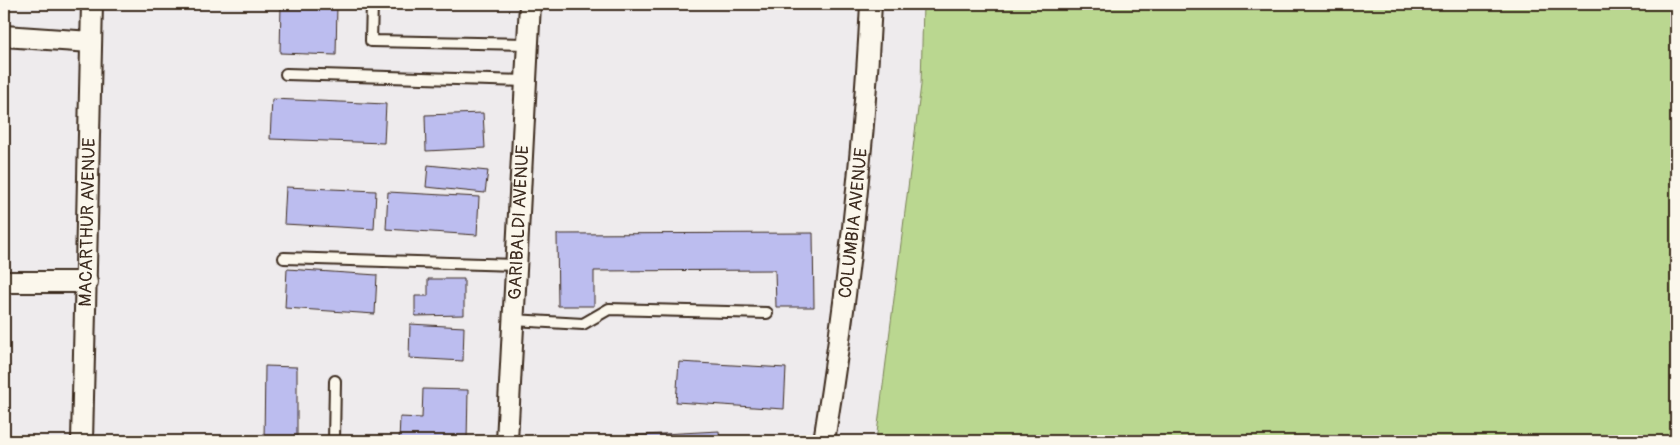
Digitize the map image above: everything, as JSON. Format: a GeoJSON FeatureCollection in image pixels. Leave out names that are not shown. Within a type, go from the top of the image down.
{"type":"FeatureCollection","features":[{"type":"Feature","properties":{"kind":"street","name":"MACARTHUR AVENUE"},"geometry":{"type":"LineString","coordinates":[[82,441],[92,4]]}},
{"type":"Feature","properties":{"kind":"street","name":"GARIBALDI AVENUE"},"geometry":{"type":"LineString","coordinates":[[507,441],[530,4]]}},
{"type":"Feature","properties":{"kind":"street","name":"COLUMBIA AVENUE"},"geometry":{"type":"LineString","coordinates":[[824,441],[845,293],[863,117],[871,4]]}},
{"type":"Feature","properties":{"kind":"street"},"geometry":{"type":"LineString","coordinates":[[4,36],[91,42]]}},
{"type":"Feature","properties":{"kind":"street"},"geometry":{"type":"LineString","coordinates":[[4,282],[87,282]]}},
{"type":"Feature","properties":{"kind":"lane"},"geometry":{"type":"LineString","coordinates":[[372,4],[371,41],[528,44]]}},
{"type":"Feature","properties":{"kind":"lane"},"geometry":{"type":"LineString","coordinates":[[286,74],[526,81]]}},
{"type":"Feature","properties":{"kind":"lane"},"geometry":{"type":"LineString","coordinates":[[284,258],[516,265]]}},
{"type":"Feature","properties":{"kind":"lane"},"geometry":{"type":"LineString","coordinates":[[513,320],[583,324],[609,308],[766,313]]}},
{"type":"Feature","properties":{"kind":"lane"},"geometry":{"type":"LineString","coordinates":[[334,441],[335,381]]}},
{"type":"Feature","properties":{"kind":"green space"},"geometry":{"type":"Polygon","coordinates":[[[923,4],[1676,4],[1676,441],[876,441],[921,85],[923,4]]]}},
{"type":"Feature","properties":{"kind":"building"},"geometry":{"type":"Polygon","coordinates":[[[281,4],[337,4],[336,55],[280,53],[281,4]]]}},
{"type":"Feature","properties":{"kind":"building"},"geometry":{"type":"Polygon","coordinates":[[[492,4],[492,7],[396,5],[492,4]]]}},
{"type":"Feature","properties":{"kind":"building"},"geometry":{"type":"Polygon","coordinates":[[[272,99],[386,104],[384,143],[270,139],[272,99]]]}},
{"type":"Feature","properties":{"kind":"building"},"geometry":{"type":"Polygon","coordinates":[[[483,113],[485,148],[426,151],[425,115],[483,113]]]}},
{"type":"Feature","properties":{"kind":"building"},"geometry":{"type":"Polygon","coordinates":[[[428,165],[488,171],[485,193],[426,187],[428,165]]]}},
{"type":"Feature","properties":{"kind":"building"},"geometry":{"type":"Polygon","coordinates":[[[286,187],[376,191],[374,229],[284,224],[286,187]]]}},
{"type":"Feature","properties":{"kind":"building"},"geometry":{"type":"Polygon","coordinates":[[[388,192],[479,197],[477,235],[386,229],[388,192]]]}},
{"type":"Feature","properties":{"kind":"building"},"geometry":{"type":"Polygon","coordinates":[[[813,233],[814,307],[776,307],[775,270],[594,271],[594,306],[558,306],[557,234],[813,233]]]}},
{"type":"Feature","properties":{"kind":"building"},"geometry":{"type":"Polygon","coordinates":[[[287,269],[377,275],[375,314],[285,308],[287,269]]]}},
{"type":"Feature","properties":{"kind":"building"},"geometry":{"type":"Polygon","coordinates":[[[428,279],[464,279],[464,315],[415,316],[415,296],[428,296],[428,279]]]}},
{"type":"Feature","properties":{"kind":"building"},"geometry":{"type":"Polygon","coordinates":[[[410,324],[464,327],[463,361],[409,358],[410,324]]]}},
{"type":"Feature","properties":{"kind":"building"},"geometry":{"type":"Polygon","coordinates":[[[679,362],[786,368],[784,409],[676,402],[679,362]]]}},
{"type":"Feature","properties":{"kind":"building"},"geometry":{"type":"Polygon","coordinates":[[[265,366],[297,367],[297,441],[264,441],[265,366]]]}},
{"type":"Feature","properties":{"kind":"building"},"geometry":{"type":"Polygon","coordinates":[[[423,389],[468,390],[467,441],[399,441],[400,417],[422,418],[423,389]]]}},
{"type":"Feature","properties":{"kind":"building"},"geometry":{"type":"Polygon","coordinates":[[[719,431],[720,441],[607,441],[606,437],[719,431]]]}}]}
